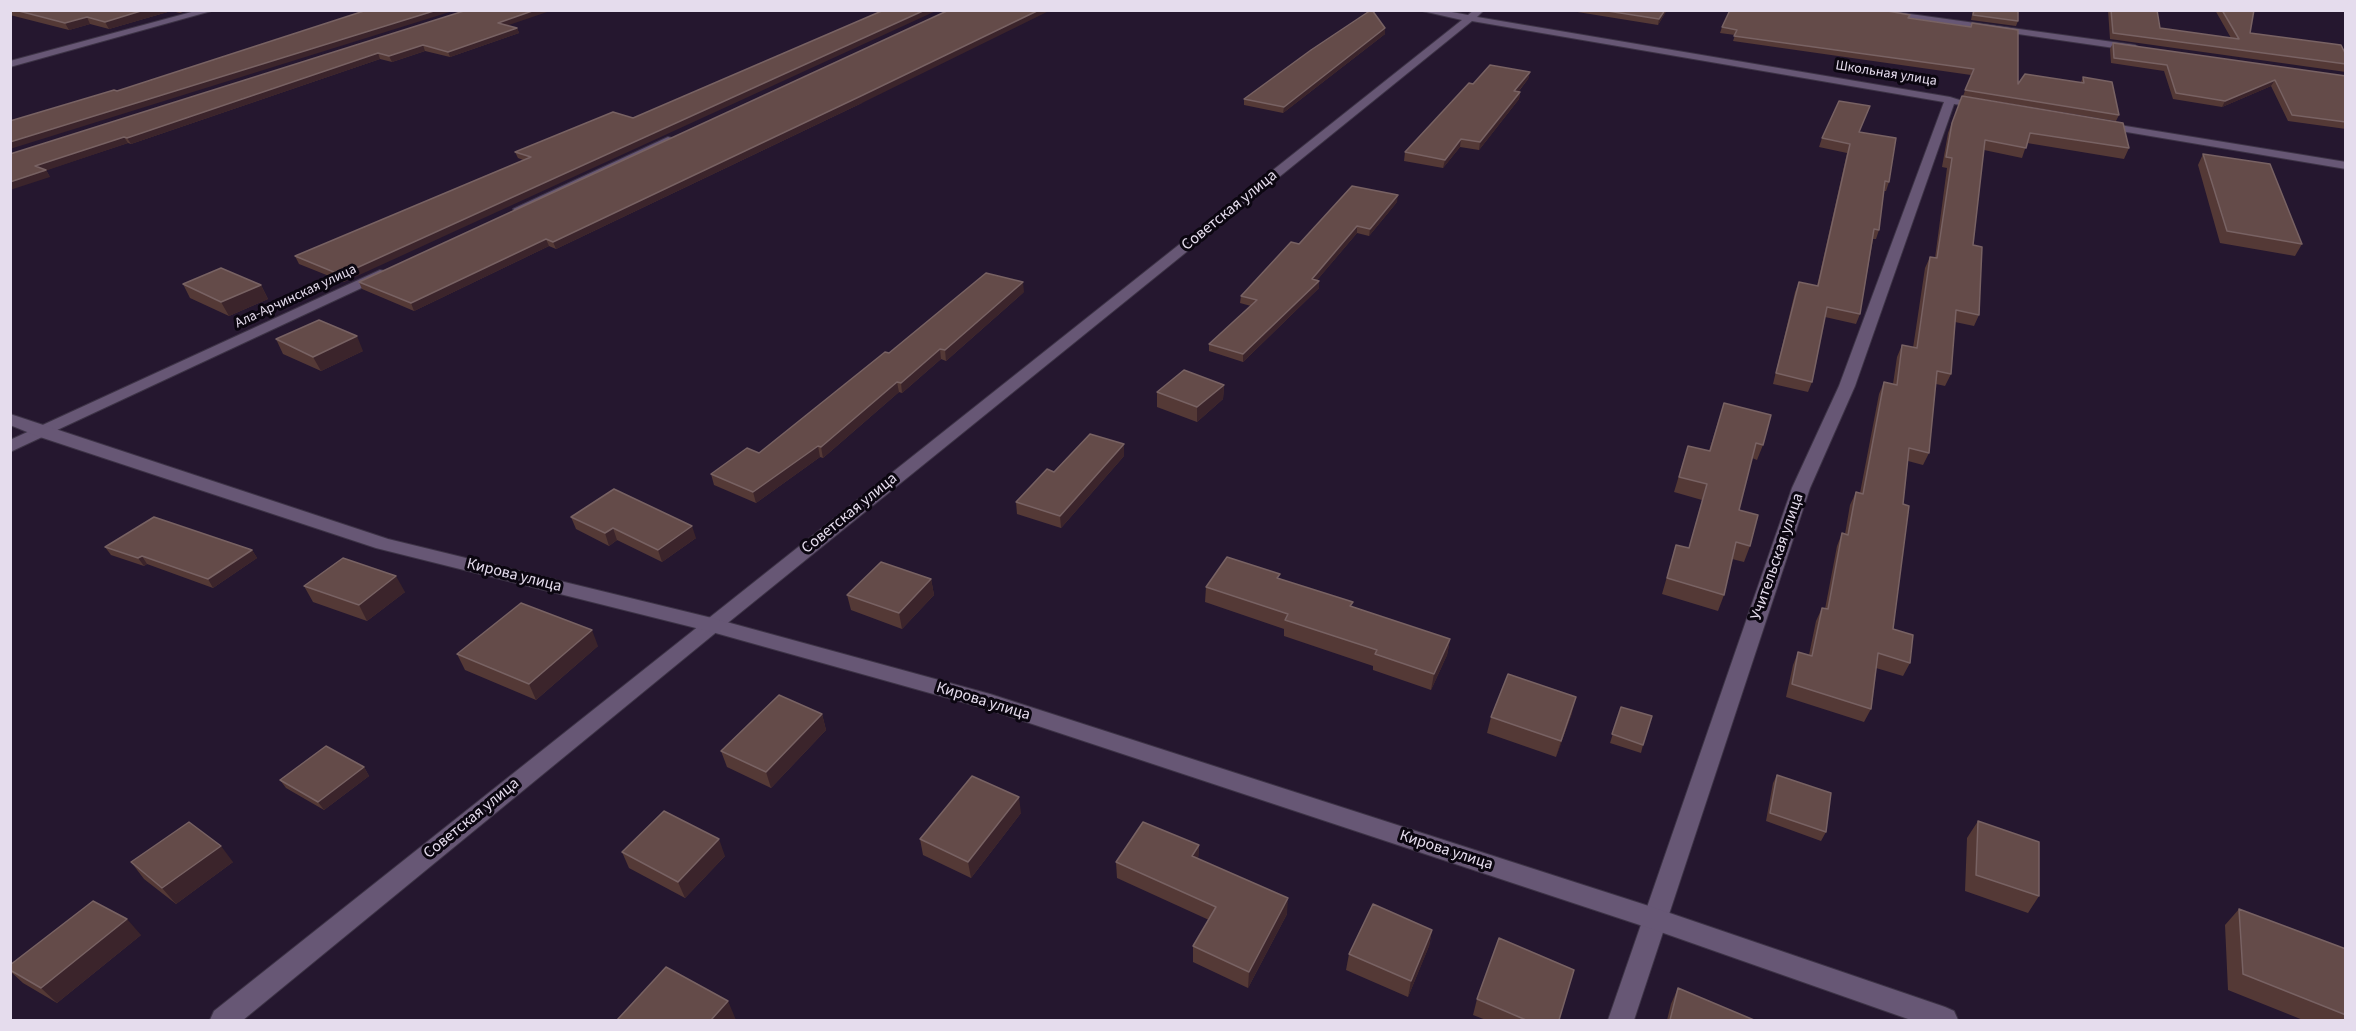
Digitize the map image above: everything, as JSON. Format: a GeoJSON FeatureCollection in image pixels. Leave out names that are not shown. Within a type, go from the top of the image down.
{"type":"FeatureCollection","features":[{"type":"Feature","properties":{"kind":"street"},"geometry":{"type":"LineString","coordinates":[[10,64],[211,10]]}},
{"type":"Feature","properties":{"kind":"street","name":"Школьная улица"},"geometry":{"type":"LineString","coordinates":[[1422,10],[1475,15],[1974,104]]}},
{"type":"Feature","properties":{"kind":"street"},"geometry":{"type":"LineString","coordinates":[[1857,10],[2148,50]]}},
{"type":"Feature","properties":{"kind":"street"},"geometry":{"type":"LineString","coordinates":[[1938,22],[1940,10]]}},
{"type":"Feature","properties":{"kind":"street","name":"Советская улица"},"geometry":{"type":"LineString","coordinates":[[223,1020],[712,625],[1475,15]]}},
{"type":"Feature","properties":{"kind":"street","name":"Учительская улица"},"geometry":{"type":"LineString","coordinates":[[1621,1020],[1801,489],[1847,386],[1950,100]]}},
{"type":"Feature","properties":{"kind":"street"},"geometry":{"type":"LineString","coordinates":[[2090,123],[2346,166]]}},
{"type":"Feature","properties":{"kind":"street"},"geometry":{"type":"LineString","coordinates":[[507,214],[679,135]]}},
{"type":"Feature","properties":{"kind":"street","name":"Ала-Арчинская улица"},"geometry":{"type":"LineString","coordinates":[[10,447],[388,270]]}},
{"type":"Feature","properties":{"kind":"street","name":"Кирова улица"},"geometry":{"type":"LineString","coordinates":[[10,419],[43,432],[383,544],[712,625],[990,702],[1655,919],[1945,1020]]}},
{"type":"Feature","properties":{"kind":"building"},"geometry":{"type":"Polygon","coordinates":[[[15,10],[144,10],[105,22],[87,17],[65,23],[15,10]]]}},
{"type":"Feature","properties":{"kind":"building"},"geometry":{"type":"Polygon","coordinates":[[[367,10],[437,10],[10,142],[10,121],[117,91],[367,10]]]}},
{"type":"Feature","properties":{"kind":"building"},"geometry":{"type":"Polygon","coordinates":[[[467,10],[535,10],[498,23],[517,28],[448,52],[423,45],[389,56],[378,53],[127,138],[124,137],[35,166],[46,170],[10,182],[10,154],[467,10]]]}},
{"type":"Feature","properties":{"kind":"building"},"geometry":{"type":"Polygon","coordinates":[[[884,10],[925,10],[341,275],[295,256],[531,157],[515,152],[613,112],[633,118],[884,10]]]}},
{"type":"Feature","properties":{"kind":"building"},"geometry":{"type":"Polygon","coordinates":[[[949,10],[1039,10],[553,242],[546,239],[411,303],[359,282],[949,10]]]}},
{"type":"Feature","properties":{"kind":"building"},"geometry":{"type":"Polygon","coordinates":[[[1371,10],[1385,28],[1284,107],[1244,99],[1311,50],[1371,10]]]}},
{"type":"Feature","properties":{"kind":"building"},"geometry":{"type":"Polygon","coordinates":[[[1601,10],[1665,10],[1659,19],[1601,10]]]}},
{"type":"Feature","properties":{"kind":"building"},"geometry":{"type":"Polygon","coordinates":[[[1730,10],[1882,10],[1910,15],[1908,18],[1971,27],[1972,23],[2018,30],[2018,84],[2025,74],[2084,83],[2083,77],[2112,82],[2119,115],[1965,90],[1974,69],[1734,36],[1737,30],[1722,27],[1730,10]]]}},
{"type":"Feature","properties":{"kind":"building"},"geometry":{"type":"Polygon","coordinates":[[[1974,10],[2018,10],[2018,21],[1973,15],[1974,10]]]}},
{"type":"Feature","properties":{"kind":"building"},"geometry":{"type":"Polygon","coordinates":[[[2111,10],[2157,10],[2160,28],[2239,39],[2222,10],[2254,10],[2250,33],[2341,45],[2346,55],[2346,64],[2113,33],[2111,10]]]}},
{"type":"Feature","properties":{"kind":"building"},"geometry":{"type":"Polygon","coordinates":[[[2113,43],[2346,76],[2346,122],[2292,115],[2275,80],[2225,101],[2176,93],[2167,65],[2114,58],[2113,43]]]}},
{"type":"Feature","properties":{"kind":"building"},"geometry":{"type":"Polygon","coordinates":[[[1490,65],[1530,72],[1514,91],[1520,92],[1480,142],[1461,139],[1445,160],[1405,152],[1469,83],[1473,84],[1490,65]]]}},
{"type":"Feature","properties":{"kind":"building"},"geometry":{"type":"Polygon","coordinates":[[[1962,96],[2123,123],[2129,148],[2030,133],[2026,148],[1985,140],[1973,245],[1982,247],[1979,315],[1956,310],[1951,374],[1937,371],[1929,453],[1909,448],[1903,504],[1909,506],[1893,629],[1913,635],[1910,663],[1878,653],[1871,709],[1792,684],[1798,652],[1812,656],[1822,608],[1828,609],[1842,533],[1848,535],[1856,492],[1863,494],[1884,382],[1897,385],[1902,345],[1917,348],[1930,257],[1937,258],[1952,158],[1946,157],[1952,123],[1962,96]]]}},
{"type":"Feature","properties":{"kind":"building"},"geometry":{"type":"Polygon","coordinates":[[[1839,101],[1870,106],[1859,132],[1896,138],[1889,182],[1885,181],[1879,230],[1874,229],[1860,314],[1827,307],[1812,382],[1776,373],[1799,282],[1818,286],[1850,144],[1822,138],[1839,101]]]}},
{"type":"Feature","properties":{"kind":"building"},"geometry":{"type":"Polygon","coordinates":[[[2203,154],[2270,164],[2302,244],[2227,231],[2203,154]]]}},
{"type":"Feature","properties":{"kind":"building"},"geometry":{"type":"Polygon","coordinates":[[[1352,186],[1398,195],[1370,229],[1357,226],[1312,279],[1319,281],[1243,354],[1209,344],[1257,300],[1241,296],[1291,242],[1299,244],[1352,186]]]}},
{"type":"Feature","properties":{"kind":"building"},"geometry":{"type":"Polygon","coordinates":[[[221,268],[261,285],[221,302],[183,284],[221,268]]]}},
{"type":"Feature","properties":{"kind":"building"},"geometry":{"type":"Polygon","coordinates":[[[986,273],[1023,282],[945,350],[940,349],[901,383],[897,382],[821,447],[818,446],[753,492],[711,474],[747,448],[759,453],[885,352],[889,353],[986,273]]]}},
{"type":"Feature","properties":{"kind":"building"},"geometry":{"type":"Polygon","coordinates":[[[319,320],[357,336],[313,357],[276,339],[319,320]]]}},
{"type":"Feature","properties":{"kind":"building"},"geometry":{"type":"Polygon","coordinates":[[[1184,370],[1224,385],[1197,407],[1157,392],[1184,370]]]}},
{"type":"Feature","properties":{"kind":"building"},"geometry":{"type":"Polygon","coordinates":[[[1724,403],[1771,415],[1763,445],[1756,443],[1739,510],[1758,515],[1750,546],[1736,542],[1724,595],[1667,578],[1676,545],[1689,548],[1707,484],[1679,477],[1688,446],[1710,451],[1724,403]]]}},
{"type":"Feature","properties":{"kind":"building"},"geometry":{"type":"Polygon","coordinates":[[[1090,434],[1124,444],[1060,516],[1016,502],[1047,469],[1054,472],[1090,434]]]}},
{"type":"Feature","properties":{"kind":"building"},"geometry":{"type":"Polygon","coordinates":[[[614,489],[692,526],[658,550],[613,528],[605,533],[571,517],[614,489]]]}},
{"type":"Feature","properties":{"kind":"building"},"geometry":{"type":"Polygon","coordinates":[[[154,517],[252,550],[208,579],[142,556],[138,558],[105,547],[154,517]]]}},
{"type":"Feature","properties":{"kind":"building"},"geometry":{"type":"Polygon","coordinates":[[[1227,557],[1280,574],[1277,578],[1353,602],[1350,606],[1450,639],[1434,674],[1375,654],[1377,650],[1285,620],[1288,614],[1206,587],[1227,557]]]}},
{"type":"Feature","properties":{"kind":"building"},"geometry":{"type":"Polygon","coordinates":[[[343,558],[396,576],[359,605],[304,586],[343,558]]]}},
{"type":"Feature","properties":{"kind":"building"},"geometry":{"type":"Polygon","coordinates":[[[881,562],[931,579],[899,613],[847,595],[881,562]]]}},
{"type":"Feature","properties":{"kind":"building"},"geometry":{"type":"Polygon","coordinates":[[[521,603],[592,630],[529,684],[457,654],[521,603]]]}},
{"type":"Feature","properties":{"kind":"building"},"geometry":{"type":"Polygon","coordinates":[[[1508,674],[1576,697],[1561,741],[1491,717],[1508,674]]]}},
{"type":"Feature","properties":{"kind":"building"},"geometry":{"type":"Polygon","coordinates":[[[779,695],[822,714],[766,772],[721,751],[779,695]]]}},
{"type":"Feature","properties":{"kind":"building"},"geometry":{"type":"Polygon","coordinates":[[[1621,707],[1652,716],[1643,745],[1612,734],[1621,707]]]}},
{"type":"Feature","properties":{"kind":"building"},"geometry":{"type":"Polygon","coordinates":[[[326,746],[364,767],[318,802],[280,780],[326,746]]]}},
{"type":"Feature","properties":{"kind":"building"},"geometry":{"type":"Polygon","coordinates":[[[1777,775],[1831,793],[1826,832],[1770,813],[1777,775]]]}},
{"type":"Feature","properties":{"kind":"building"},"geometry":{"type":"Polygon","coordinates":[[[972,776],[1019,797],[968,862],[920,839],[972,776]]]}},
{"type":"Feature","properties":{"kind":"building"},"geometry":{"type":"Polygon","coordinates":[[[664,811],[719,839],[678,882],[622,852],[664,811]]]}},
{"type":"Feature","properties":{"kind":"building"},"geometry":{"type":"Polygon","coordinates":[[[1978,821],[2039,842],[2039,896],[1976,875],[1978,821]]]}},
{"type":"Feature","properties":{"kind":"building"},"geometry":{"type":"Polygon","coordinates":[[[189,822],[221,846],[162,888],[131,862],[189,822]]]}},
{"type":"Feature","properties":{"kind":"building"},"geometry":{"type":"Polygon","coordinates":[[[1143,822],[1199,845],[1192,856],[1288,898],[1249,972],[1193,946],[1216,907],[1116,862],[1143,822]]]}},
{"type":"Feature","properties":{"kind":"building"},"geometry":{"type":"Polygon","coordinates":[[[93,901],[127,919],[41,988],[10,970],[10,965],[93,901]]]}},
{"type":"Feature","properties":{"kind":"building"},"geometry":{"type":"Polygon","coordinates":[[[1373,904],[1432,930],[1411,981],[1349,954],[1373,904]]]}},
{"type":"Feature","properties":{"kind":"building"},"geometry":{"type":"Polygon","coordinates":[[[2239,909],[2346,949],[2346,1015],[2243,974],[2239,909]]]}},
{"type":"Feature","properties":{"kind":"building"},"geometry":{"type":"Polygon","coordinates":[[[1499,938],[1574,970],[1559,1020],[1526,1020],[1477,999],[1499,938]]]}},
{"type":"Feature","properties":{"kind":"building"},"geometry":{"type":"Polygon","coordinates":[[[666,967],[728,1001],[711,1020],[617,1020],[666,967]]]}},
{"type":"Feature","properties":{"kind":"building"},"geometry":{"type":"Polygon","coordinates":[[[1678,988],[1754,1020],[1670,1020],[1678,988]]]}}]}
